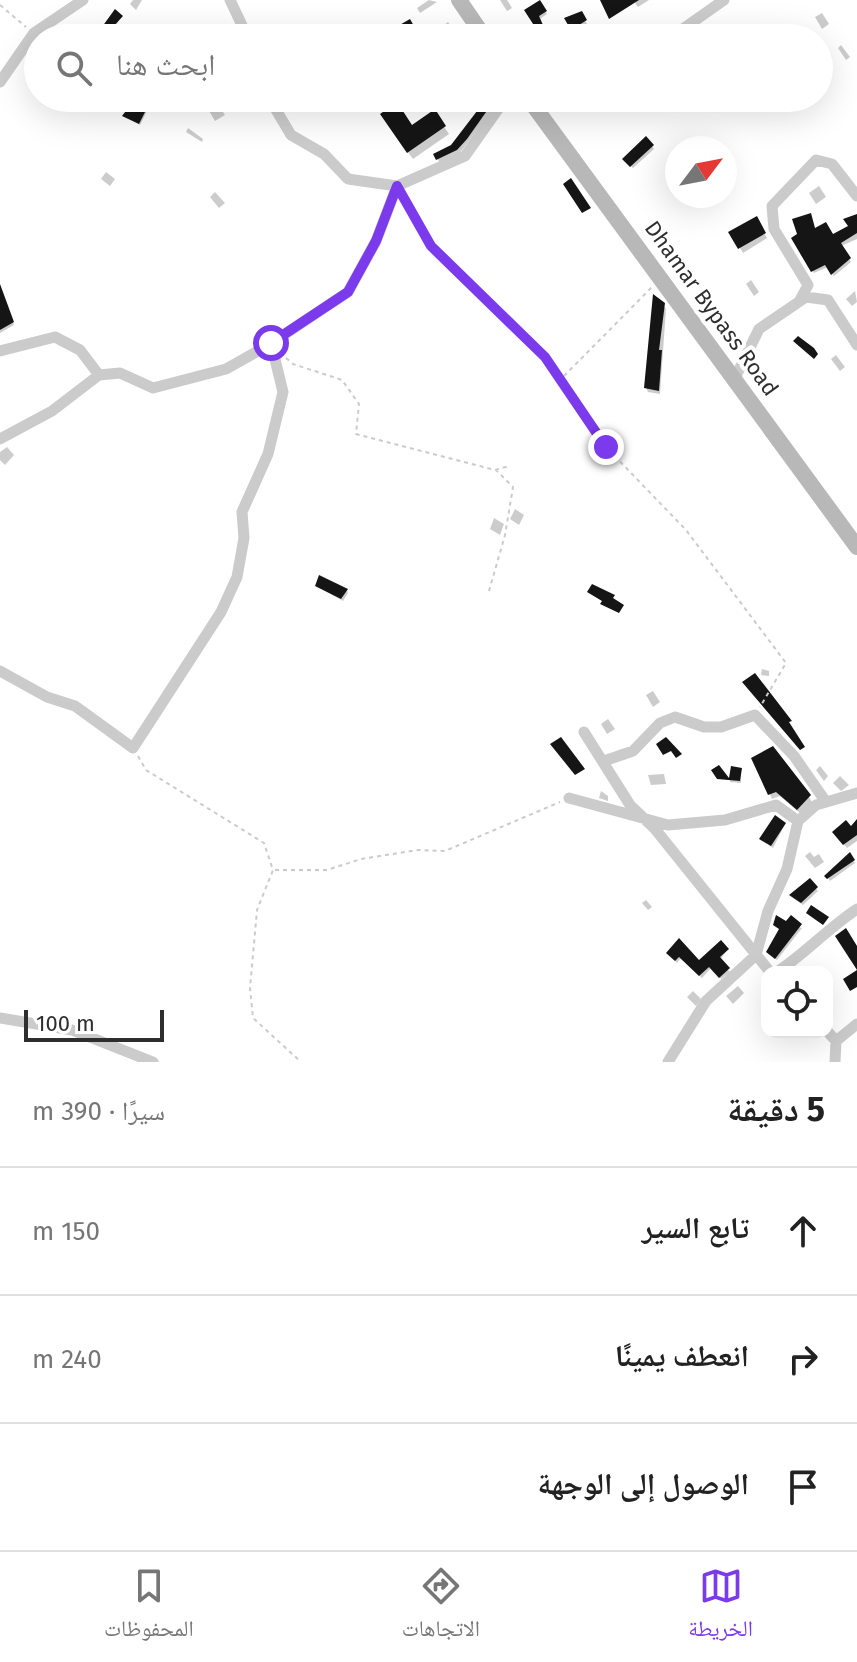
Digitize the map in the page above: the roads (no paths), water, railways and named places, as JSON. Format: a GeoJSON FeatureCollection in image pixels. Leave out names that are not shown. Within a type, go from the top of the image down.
{"type":"FeatureCollection","features":[{"type":"Feature","properties":{"kind":"main road"},"geometry":{"type":"LineString","coordinates":[[459,0],[475,24]]}},
{"type":"Feature","properties":{"kind":"main road","name":"Dhamar Bypass Road"},"geometry":{"type":"LineString","coordinates":[[538,112],[857,547]]}},
{"type":"Feature","properties":{"kind":"street"},"geometry":{"type":"LineString","coordinates":[[47,24],[83,0]]}},
{"type":"Feature","properties":{"kind":"street"},"geometry":{"type":"LineString","coordinates":[[230,0],[241,24]]}},
{"type":"Feature","properties":{"kind":"street"},"geometry":{"type":"LineString","coordinates":[[690,24],[724,0]]}},
{"type":"Feature","properties":{"kind":"street"},"geometry":{"type":"LineString","coordinates":[[0,82],[24,47]]}},
{"type":"Feature","properties":{"kind":"street"},"geometry":{"type":"LineString","coordinates":[[277,112],[291,135],[324,154],[348,179],[397,186],[465,156],[496,112]]}},
{"type":"Feature","properties":{"kind":"street"},"geometry":{"type":"LineString","coordinates":[[800,300],[808,285],[774,229],[772,206],[816,160],[832,164],[857,196]]}},
{"type":"Feature","properties":{"kind":"street"},"geometry":{"type":"LineString","coordinates":[[0,439],[52,411],[99,375],[120,373],[153,388],[226,369],[271,343],[348,292],[376,241],[397,186]]}},
{"type":"Feature","properties":{"kind":"street"},"geometry":{"type":"LineString","coordinates":[[735,378],[759,329],[806,297],[828,300],[857,345]]}},
{"type":"Feature","properties":{"kind":"street"},"geometry":{"type":"LineString","coordinates":[[0,351],[55,337],[80,350],[99,375]]}},
{"type":"Feature","properties":{"kind":"street"},"geometry":{"type":"LineString","coordinates":[[0,671],[8,679],[75,706],[133,748],[221,612],[237,577],[244,538],[242,512],[268,454],[283,392],[271,343]]}},
{"type":"Feature","properties":{"kind":"street"},"geometry":{"type":"LineString","coordinates":[[604,761],[633,751],[660,723],[675,717],[704,727],[721,727],[755,715],[794,756],[826,802]]}},
{"type":"Feature","properties":{"kind":"street"},"geometry":{"type":"LineString","coordinates":[[584,732],[584,737],[604,761],[630,805],[647,821],[765,966]]}},
{"type":"Feature","properties":{"kind":"street"},"geometry":{"type":"LineString","coordinates":[[668,1062],[706,1001],[756,955],[768,911],[787,869],[798,821],[826,802],[857,793]]}},
{"type":"Feature","properties":{"kind":"street"},"geometry":{"type":"LineString","coordinates":[[569,798],[647,821],[694,825],[776,805],[798,821]]}},
{"type":"Feature","properties":{"kind":"street"},"geometry":{"type":"LineString","coordinates":[[786,966],[857,909]]}},
{"type":"Feature","properties":{"kind":"street"},"geometry":{"type":"LineString","coordinates":[[0,1018],[72,1030],[153,1062]]}},
{"type":"Feature","properties":{"kind":"street"},"geometry":{"type":"LineString","coordinates":[[833,1036],[857,1024]]}},
{"type":"Feature","properties":{"kind":"street"},"geometry":{"type":"LineString","coordinates":[[832,1038],[835,1062]]}}]}
